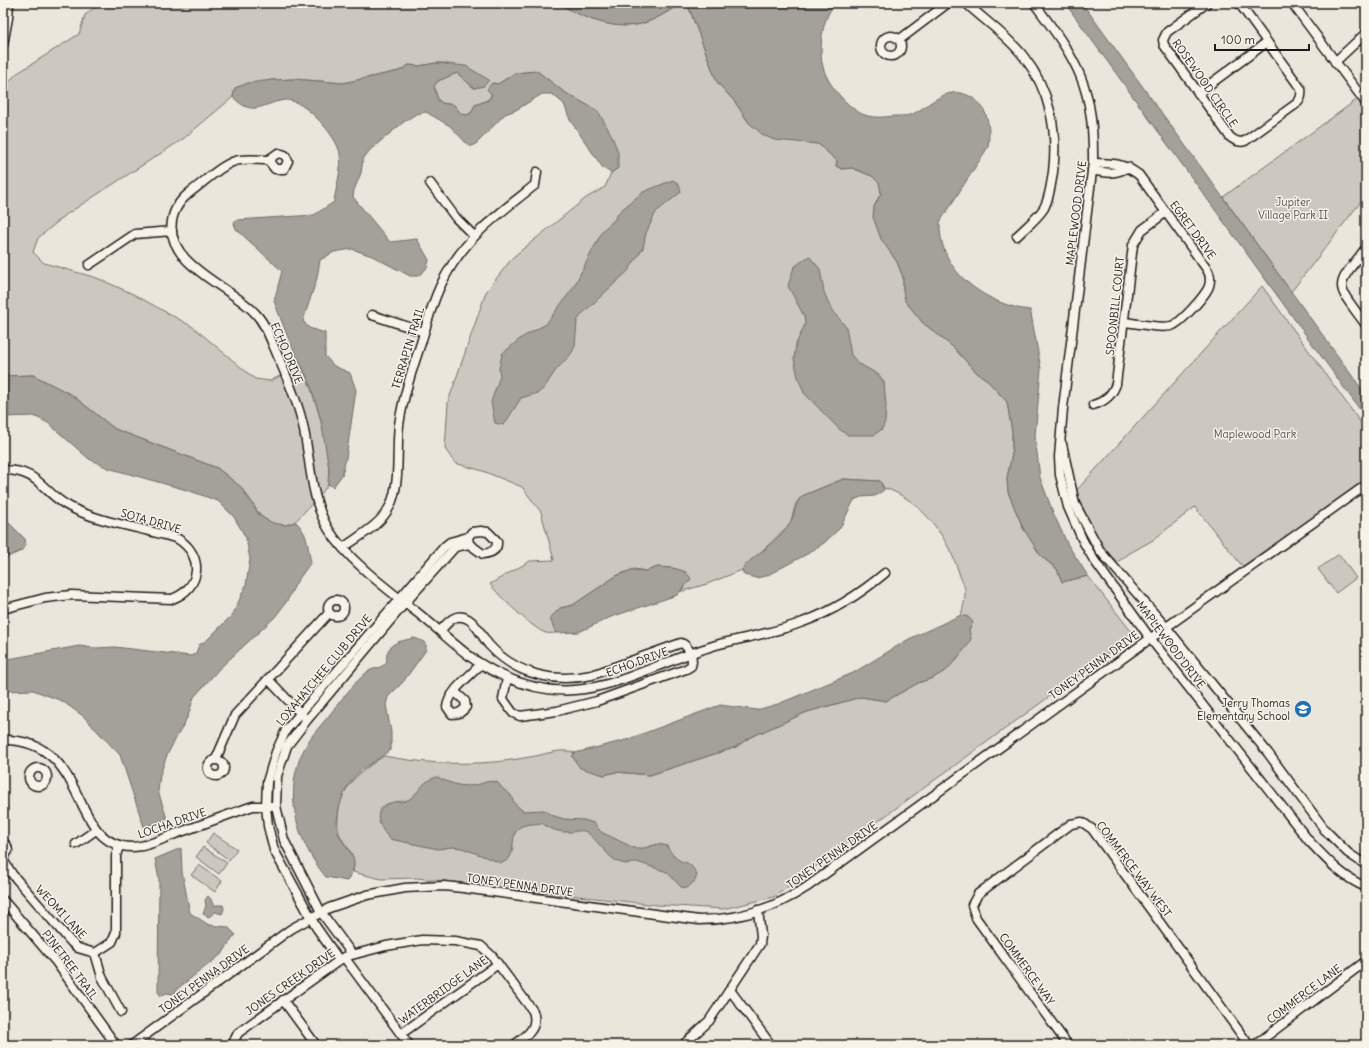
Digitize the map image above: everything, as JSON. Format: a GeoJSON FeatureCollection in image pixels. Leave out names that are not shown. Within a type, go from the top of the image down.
{"type":"FeatureCollection","features":[{"type":"Feature","properties":{"kind":"street"},"geometry":{"type":"LineString","coordinates":[[3,45],[9,3]]}},
{"type":"Feature","properties":{"kind":"street"},"geometry":{"type":"LineString","coordinates":[[899,40],[948,3]]}},
{"type":"Feature","properties":{"kind":"street"},"geometry":{"type":"LineString","coordinates":[[966,3],[1005,36],[1024,56],[1043,89],[1052,120],[1055,151],[1048,199],[1039,215],[1017,236]]}},
{"type":"Feature","properties":{"kind":"street","name":"MAPLEWOOD DRIVE"},"geometry":{"type":"LineString","coordinates":[[1034,3],[1064,43],[1081,74],[1088,96],[1093,123],[1093,167],[1063,408],[1059,457],[1060,475],[1068,507],[1094,560],[1150,638],[1309,841],[1326,859],[1346,876],[1366,887]]}},
{"type":"Feature","properties":{"kind":"street","name":"ROSEWOOD CIRCLE"},"geometry":{"type":"LineString","coordinates":[[1207,3],[1167,32],[1163,40],[1166,49],[1230,137],[1237,142],[1245,141],[1296,104],[1301,97],[1301,89],[1239,3]]}},
{"type":"Feature","properties":{"kind":"street"},"geometry":{"type":"LineString","coordinates":[[1292,3],[1366,103]]}},
{"type":"Feature","properties":{"kind":"street"},"geometry":{"type":"LineString","coordinates":[[1335,62],[1366,33]]}},
{"type":"Feature","properties":{"kind":"street"},"geometry":{"type":"LineString","coordinates":[[1198,93],[1268,42]]}},
{"type":"Feature","properties":{"kind":"street","name":"ECHO DRIVE"},"geometry":{"type":"LineString","coordinates":[[268,160],[237,159],[227,164],[184,196],[174,210],[172,231],[175,244],[186,260],[255,312],[266,329],[302,421],[316,498],[327,526],[343,548],[402,600],[441,630],[464,652],[481,664],[507,678],[547,691],[581,691],[609,683],[690,654],[736,640],[784,629],[820,616],[854,597],[885,573]]}},
{"type":"Feature","properties":{"kind":"street","name":"EGRET DRIVE"},"geometry":{"type":"LineString","coordinates":[[1093,167],[1115,173],[1121,172],[1128,167],[1139,174],[1206,268],[1210,277],[1209,286],[1181,320],[1173,325],[1164,326],[1124,322]]}},
{"type":"Feature","properties":{"kind":"street","name":"TERRAPIN TRAIL"},"geometry":{"type":"LineString","coordinates":[[343,548],[379,521],[388,510],[393,498],[396,484],[399,425],[403,405],[424,332],[438,292],[446,275],[459,254],[474,236],[488,222],[535,185],[537,172]]}},
{"type":"Feature","properties":{"kind":"street"},"geometry":{"type":"LineString","coordinates":[[430,183],[456,218],[474,236]]}},
{"type":"Feature","properties":{"kind":"street","name":"SPOONBILL COURT"},"geometry":{"type":"LineString","coordinates":[[1093,404],[1105,400],[1112,393],[1116,384],[1132,249],[1135,240],[1142,230],[1166,212]]}},
{"type":"Feature","properties":{"kind":"street"},"geometry":{"type":"LineString","coordinates":[[89,265],[135,234],[172,231]]}},
{"type":"Feature","properties":{"kind":"street"},"geometry":{"type":"LineString","coordinates":[[1366,248],[1344,276],[1341,285],[1343,293],[1366,325]]}},
{"type":"Feature","properties":{"kind":"street"},"geometry":{"type":"LineString","coordinates":[[372,315],[424,332]]}},
{"type":"Feature","properties":{"kind":"street","name":"MAPLEWOOD DRIVE"},"geometry":{"type":"LineString","coordinates":[[1061,440],[1075,504],[1100,551],[1166,627],[1268,754],[1325,830],[1348,853],[1366,865]]}},
{"type":"Feature","properties":{"kind":"street","name":"SOTA DRIVE"},"geometry":{"type":"LineString","coordinates":[[3,470],[23,472],[34,477],[61,502],[84,514],[178,539],[186,544],[191,550],[197,562],[197,568],[193,582],[189,588],[178,596],[172,598],[71,595],[45,598],[3,609]]}},
{"type":"Feature","properties":{"kind":"street","name":"TONEY PENNA DRIVE"},"geometry":{"type":"LineString","coordinates":[[132,1045],[291,929],[321,912],[348,901],[379,892],[431,886],[463,888],[688,919],[717,920],[735,918],[782,902],[807,887],[1150,638],[1366,485]]}},
{"type":"Feature","properties":{"kind":"street"},"geometry":{"type":"LineString","coordinates":[[402,600],[455,547],[468,540]]}},
{"type":"Feature","properties":{"kind":"street","name":"LOXAHATCHEE CLUB DRIVE"},"geometry":{"type":"LineString","coordinates":[[345,957],[316,927],[274,850],[266,806],[267,782],[276,752],[286,730],[402,600]]}},
{"type":"Feature","properties":{"kind":"street","name":"LOXAHATCHEE CLUB DRIVE"},"geometry":{"type":"LineString","coordinates":[[345,957],[284,840],[276,806],[277,776],[282,758],[288,746],[402,600]]}},
{"type":"Feature","properties":{"kind":"street"},"geometry":{"type":"LineString","coordinates":[[216,759],[235,715],[329,613]]}},
{"type":"Feature","properties":{"kind":"street"},"geometry":{"type":"LineString","coordinates":[[441,630],[452,619],[460,617],[469,619],[484,640],[504,659],[524,670],[550,678],[577,678],[592,675],[681,643],[686,647],[690,654],[692,663],[691,666],[686,669],[597,701],[557,711],[520,716],[512,713],[503,698],[507,678]]}},
{"type":"Feature","properties":{"kind":"street"},"geometry":{"type":"LineString","coordinates":[[455,692],[481,664]]}},
{"type":"Feature","properties":{"kind":"street"},"geometry":{"type":"LineString","coordinates":[[268,679],[307,720]]}},
{"type":"Feature","properties":{"kind":"street"},"geometry":{"type":"LineString","coordinates":[[3,740],[31,745],[43,750],[55,760],[68,775],[96,830],[108,841],[119,846],[116,856],[116,933],[112,942],[95,953],[102,977],[121,1012]]}},
{"type":"Feature","properties":{"kind":"street"},"geometry":{"type":"LineString","coordinates":[[45,772],[55,760]]}},
{"type":"Feature","properties":{"kind":"street","name":"LOCHA DRIVE"},"geometry":{"type":"LineString","coordinates":[[119,846],[139,846],[253,806],[276,806]]}},
{"type":"Feature","properties":{"kind":"street","name":"COMMERCE WAY WEST"},"geometry":{"type":"LineString","coordinates":[[972,905],[978,894],[987,887],[1071,824],[1082,822],[1092,829],[1249,1045]]}},
{"type":"Feature","properties":{"kind":"street"},"geometry":{"type":"LineString","coordinates":[[76,844],[96,830]]}},
{"type":"Feature","properties":{"kind":"street"},"geometry":{"type":"LineString","coordinates":[[3,842],[8,846],[8,851],[3,859]]}},
{"type":"Feature","properties":{"kind":"street","name":"WEOMI LANE"},"geometry":{"type":"LineString","coordinates":[[3,859],[12,874],[71,942],[78,948],[95,953]]}},
{"type":"Feature","properties":{"kind":"street","name":"PINETREE TRAIL"},"geometry":{"type":"LineString","coordinates":[[3,900],[56,962],[116,1045]]}},
{"type":"Feature","properties":{"kind":"street","name":"COMMERCE WAY"},"geometry":{"type":"LineString","coordinates":[[972,905],[976,918],[1068,1045]]}},
{"type":"Feature","properties":{"kind":"street"},"geometry":{"type":"LineString","coordinates":[[683,1045],[709,1021],[760,944],[761,936],[758,910]]}},
{"type":"Feature","properties":{"kind":"street","name":"JONES CREEK DRIVE"},"geometry":{"type":"LineString","coordinates":[[232,1045],[238,1033],[345,957],[404,942],[448,940],[481,946],[492,955],[533,1011],[535,1018],[533,1029],[514,1045]]}},
{"type":"Feature","properties":{"kind":"street"},"geometry":{"type":"LineString","coordinates":[[345,957],[409,1045]]}},
{"type":"Feature","properties":{"kind":"street","name":"COMMERCE LANE"},"geometry":{"type":"LineString","coordinates":[[1255,1045],[1366,961]]}},
{"type":"Feature","properties":{"kind":"street","name":"WATERBRIDGE LANE"},"geometry":{"type":"LineString","coordinates":[[401,1034],[498,964]]}},
{"type":"Feature","properties":{"kind":"street"},"geometry":{"type":"LineString","coordinates":[[730,990],[771,1045]]}},
{"type":"Feature","properties":{"kind":"street"},"geometry":{"type":"LineString","coordinates":[[283,1000],[316,1045]]}},
{"type":"Feature","properties":{"kind":"green space"},"geometry":{"type":"Polygon","coordinates":[[[108,3],[559,3],[577,14],[588,18],[611,25],[623,26],[644,23],[659,17],[683,3],[689,8],[717,82],[735,102],[749,123],[809,143],[818,144],[837,161],[836,166],[842,169],[852,168],[872,176],[880,183],[881,193],[874,207],[879,232],[897,262],[903,277],[903,290],[922,322],[953,347],[1007,402],[1012,432],[1012,454],[1007,478],[1008,492],[1023,528],[1043,558],[1057,569],[1062,582],[1088,576],[1134,635],[774,897],[723,909],[657,905],[417,878],[381,879],[353,872],[354,865],[352,855],[338,831],[339,806],[347,788],[353,781],[367,768],[384,756],[425,762],[466,763],[508,761],[553,752],[570,751],[575,753],[573,754],[593,771],[604,775],[616,772],[650,775],[736,747],[748,738],[807,712],[861,697],[886,701],[918,683],[933,678],[957,659],[962,651],[969,630],[968,617],[961,615],[965,599],[964,587],[949,548],[932,522],[922,511],[898,493],[884,488],[880,481],[843,479],[802,496],[796,503],[790,524],[742,570],[707,584],[679,592],[685,587],[686,572],[672,568],[658,567],[646,571],[634,569],[616,576],[573,605],[560,608],[550,618],[556,633],[546,633],[533,626],[516,612],[494,589],[490,584],[530,561],[554,560],[541,512],[522,487],[483,471],[455,463],[445,449],[448,402],[486,292],[513,257],[586,198],[605,187],[611,173],[618,168],[598,111],[564,92],[537,71],[515,73],[498,84],[492,83],[491,96],[487,100],[475,105],[471,113],[467,115],[461,114],[454,105],[442,103],[438,100],[434,86],[438,81],[457,73],[474,88],[484,86],[445,63],[419,66],[409,65],[399,71],[343,83],[294,79],[272,80],[235,88],[233,97],[183,139],[67,214],[38,238],[33,252],[44,263],[97,278],[133,294],[193,327],[255,379],[270,381],[301,365],[317,406],[328,456],[329,471],[328,483],[325,489],[295,521],[287,525],[278,525],[264,519],[243,490],[217,468],[115,429],[72,395],[33,375],[3,376],[3,89],[16,74],[79,34],[85,15],[92,9],[108,3]]]}},
{"type":"Feature","properties":{"kind":"green space","name":"Jupiter Village Park II"},"geometry":{"type":"Polygon","coordinates":[[[1359,98],[1366,107],[1366,195],[1291,292],[1223,197],[1359,98]]]}},
{"type":"Feature","properties":{"kind":"green space","name":"Maplewood Park"},"geometry":{"type":"Polygon","coordinates":[[[1262,286],[1366,430],[1366,481],[1243,567],[1195,507],[1153,540],[1116,563],[1093,528],[1076,491],[1262,286]]]}},
{"type":"Feature","properties":{"kind":"green space"},"geometry":{"type":"Polygon","coordinates":[[[1339,554],[1356,578],[1336,593],[1318,569],[1339,554]]]}},
{"type":"Feature","properties":{"kind":"green space"},"geometry":{"type":"Polygon","coordinates":[[[213,833],[237,849],[229,860],[206,843],[213,833]]]}},
{"type":"Feature","properties":{"kind":"green space"},"geometry":{"type":"Polygon","coordinates":[[[203,847],[227,863],[219,874],[196,857],[203,847]]]}},
{"type":"Feature","properties":{"kind":"green space"},"geometry":{"type":"Polygon","coordinates":[[[199,865],[222,881],[215,892],[191,875],[199,865]]]}},
{"type":"Feature","properties":{"kind":"shaded area"},"geometry":{"type":"Polygon","coordinates":[[[559,3],[683,3],[644,23],[623,26],[611,25],[588,18],[577,14],[559,3]]]}},
{"type":"Feature","properties":{"kind":"shaded area"},"geometry":{"type":"Polygon","coordinates":[[[683,3],[835,3],[825,21],[822,34],[821,55],[823,67],[833,88],[859,113],[871,117],[909,115],[938,98],[952,93],[967,95],[980,104],[984,110],[988,124],[988,147],[940,222],[941,238],[945,252],[952,265],[973,287],[1000,302],[1016,308],[1030,310],[1041,369],[1035,436],[1040,478],[1054,515],[1068,545],[1088,576],[1062,582],[1057,569],[1040,555],[1023,528],[1008,492],[1007,478],[1012,454],[1012,432],[1007,402],[953,347],[922,322],[905,301],[903,277],[897,262],[881,239],[873,217],[874,207],[881,193],[879,183],[872,176],[852,168],[842,169],[836,166],[837,161],[818,144],[774,140],[763,135],[749,123],[735,102],[717,82],[689,8],[683,3]]]}},
{"type":"Feature","properties":{"kind":"shaded area"},"geometry":{"type":"Polygon","coordinates":[[[1065,3],[1082,3],[1366,395],[1366,418],[1065,3]]]}},
{"type":"Feature","properties":{"kind":"shaded area"},"geometry":{"type":"Polygon","coordinates":[[[436,63],[466,66],[489,80],[484,86],[474,88],[457,73],[438,81],[434,86],[438,100],[442,103],[454,105],[461,114],[467,115],[471,113],[475,105],[489,100],[492,95],[487,89],[492,83],[498,84],[515,73],[537,71],[564,92],[598,111],[612,136],[618,152],[618,168],[611,173],[603,168],[570,120],[564,104],[552,94],[542,94],[516,110],[505,114],[477,143],[470,147],[450,126],[426,112],[416,114],[405,121],[370,150],[363,159],[361,173],[354,190],[353,197],[390,242],[417,239],[429,260],[427,268],[418,276],[410,276],[372,256],[352,249],[334,252],[320,260],[317,278],[303,321],[309,328],[325,333],[325,356],[334,366],[350,373],[356,390],[342,475],[333,487],[328,484],[329,469],[321,420],[309,381],[289,340],[274,301],[282,271],[236,229],[234,223],[237,220],[314,215],[334,202],[340,172],[340,154],[338,147],[327,129],[319,120],[302,106],[293,101],[286,100],[278,101],[259,108],[247,107],[240,104],[233,97],[235,88],[248,83],[272,80],[294,79],[343,83],[399,71],[409,65],[419,66],[436,63]]]}},
{"type":"Feature","properties":{"kind":"shaded area"},"geometry":{"type":"Polygon","coordinates":[[[673,180],[679,184],[681,192],[656,212],[646,233],[643,248],[628,271],[582,314],[577,321],[575,346],[571,354],[556,370],[544,388],[538,393],[521,398],[504,425],[495,423],[491,402],[500,376],[499,369],[502,354],[521,338],[546,324],[573,288],[603,230],[614,220],[620,211],[643,192],[673,180]]]}},
{"type":"Feature","properties":{"kind":"shaded area"},"geometry":{"type":"Polygon","coordinates":[[[809,256],[820,269],[824,292],[831,309],[846,327],[851,355],[858,363],[879,375],[884,382],[886,406],[885,422],[882,429],[874,435],[848,435],[839,429],[804,393],[798,377],[794,359],[796,344],[805,324],[804,316],[788,286],[794,267],[809,256]]]}},
{"type":"Feature","properties":{"kind":"shaded area"},"geometry":{"type":"Polygon","coordinates":[[[33,375],[72,395],[115,429],[217,468],[241,487],[257,512],[263,518],[273,523],[285,525],[296,522],[303,531],[307,541],[311,562],[296,583],[287,601],[275,617],[219,669],[194,697],[188,716],[167,755],[160,775],[158,791],[167,819],[144,827],[120,755],[83,716],[62,701],[33,690],[3,691],[3,660],[79,646],[95,648],[115,647],[191,656],[196,653],[199,645],[207,640],[233,614],[246,585],[250,559],[246,538],[234,517],[218,501],[190,491],[108,468],[89,459],[48,423],[34,416],[3,417],[3,376],[33,375]]]}},
{"type":"Feature","properties":{"kind":"shaded area"},"geometry":{"type":"Polygon","coordinates":[[[843,479],[880,481],[884,490],[875,496],[861,497],[854,500],[840,528],[824,543],[807,554],[766,576],[756,578],[744,575],[742,570],[747,564],[771,544],[787,527],[793,517],[799,499],[802,496],[843,479]]]}},
{"type":"Feature","properties":{"kind":"shaded area"},"geometry":{"type":"Polygon","coordinates":[[[3,517],[25,539],[26,545],[21,551],[3,559],[3,517]]]}},
{"type":"Feature","properties":{"kind":"shaded area"},"geometry":{"type":"Polygon","coordinates":[[[658,567],[681,570],[691,579],[677,595],[611,617],[579,632],[556,633],[550,618],[560,608],[573,605],[616,576],[631,570],[646,571],[658,567]]]}},
{"type":"Feature","properties":{"kind":"shaded area"},"geometry":{"type":"Polygon","coordinates":[[[961,615],[968,617],[973,622],[969,630],[971,638],[969,644],[947,670],[933,678],[918,683],[886,701],[861,697],[807,712],[749,738],[736,747],[650,775],[616,772],[604,775],[580,768],[572,756],[575,753],[626,740],[720,705],[757,710],[778,704],[853,673],[909,639],[961,615]]]}},
{"type":"Feature","properties":{"kind":"shaded area"},"geometry":{"type":"Polygon","coordinates":[[[414,638],[423,641],[426,645],[426,650],[403,682],[388,697],[386,705],[391,732],[391,749],[356,775],[345,790],[340,804],[337,819],[338,832],[354,860],[352,872],[347,881],[326,877],[306,846],[299,829],[295,811],[293,792],[295,774],[301,756],[312,736],[357,682],[367,672],[385,664],[387,654],[391,646],[401,641],[414,638]]]}},
{"type":"Feature","properties":{"kind":"shaded area"},"geometry":{"type":"Polygon","coordinates":[[[437,777],[451,783],[465,786],[494,781],[511,795],[514,803],[523,811],[544,810],[551,815],[564,819],[584,820],[594,823],[601,832],[634,848],[644,848],[658,844],[667,846],[678,860],[688,864],[694,869],[697,875],[695,881],[687,888],[681,887],[667,872],[637,862],[629,864],[621,863],[615,860],[594,838],[586,832],[560,831],[542,823],[520,827],[514,836],[510,857],[501,863],[462,848],[452,847],[438,849],[390,839],[380,825],[380,810],[390,803],[408,800],[415,795],[429,780],[437,777]]]}},
{"type":"Feature","properties":{"kind":"shaded area"},"geometry":{"type":"Polygon","coordinates":[[[181,848],[182,872],[190,913],[209,925],[228,927],[236,935],[232,938],[223,953],[177,989],[174,994],[166,993],[161,996],[158,992],[159,879],[155,859],[181,848]]]}},
{"type":"Feature","properties":{"kind":"shaded area"},"geometry":{"type":"Polygon","coordinates":[[[208,896],[213,905],[223,905],[224,909],[222,914],[215,912],[209,917],[203,914],[206,906],[205,900],[208,896]]]}},
{"type":"Feature","properties":{"kind":"place","name":"Jerry Thomas Elementary School"},"geometry":{"type":"Point","coordinates":[1303,709]}}]}
